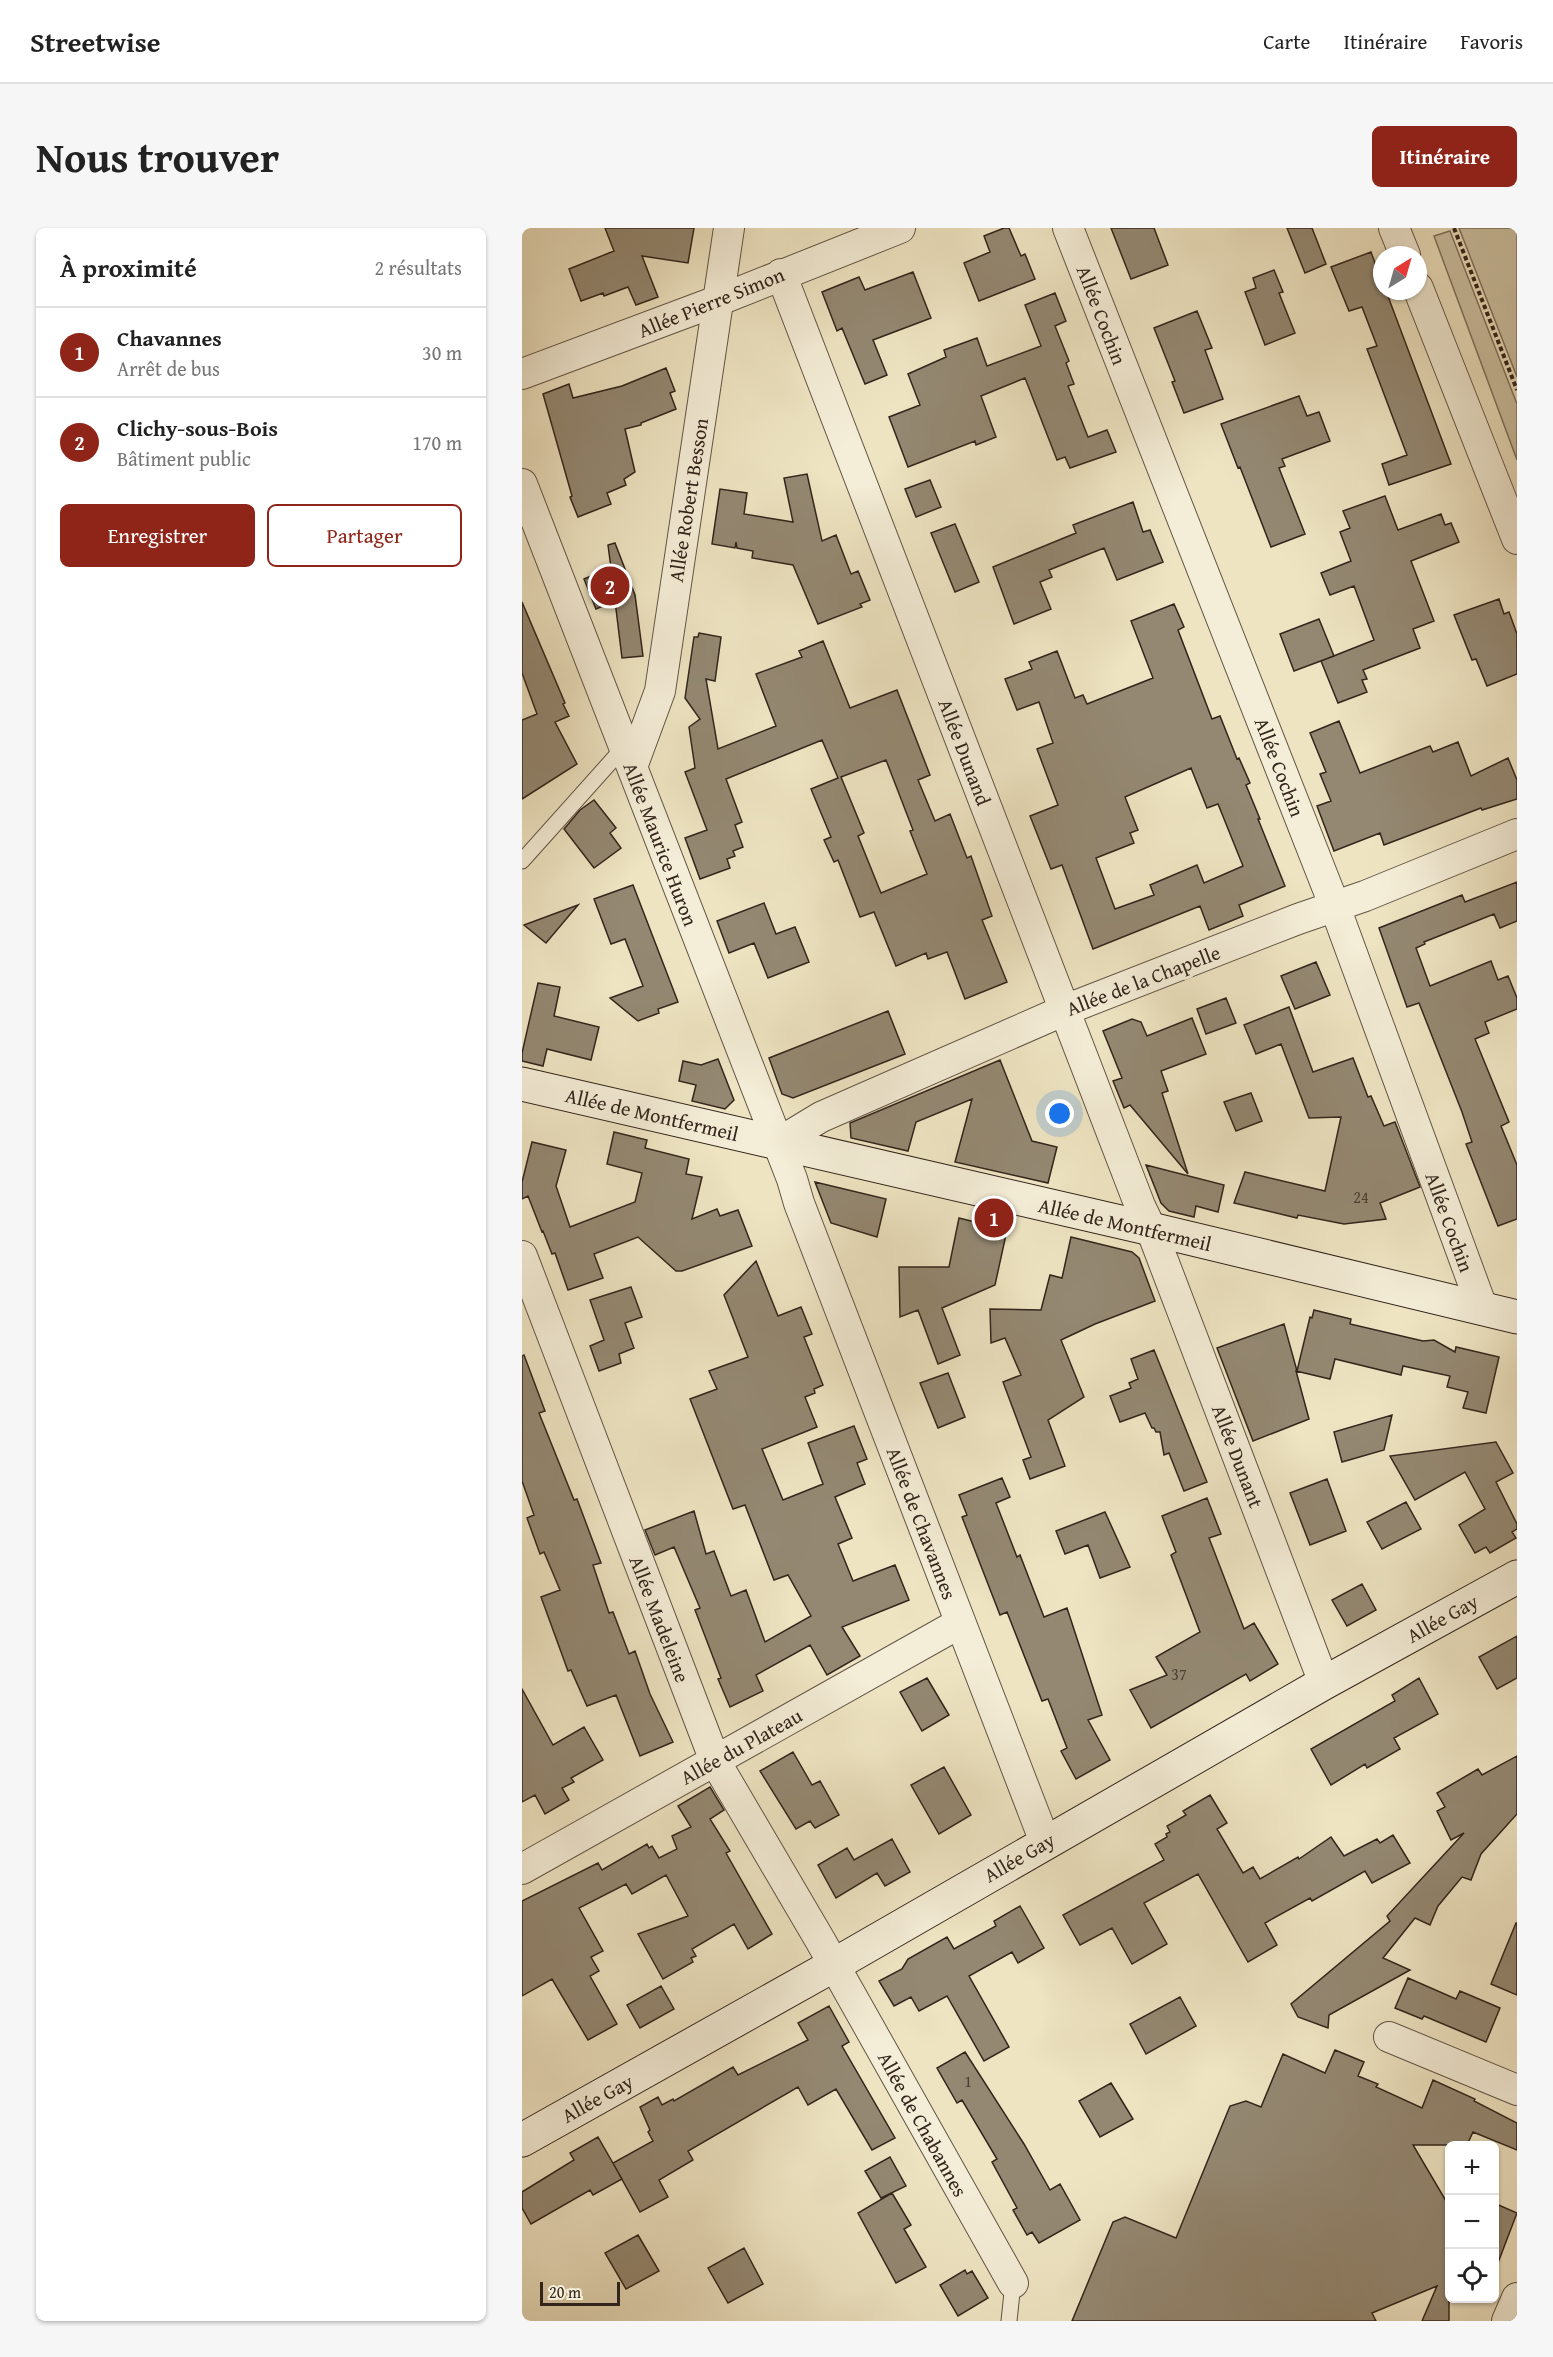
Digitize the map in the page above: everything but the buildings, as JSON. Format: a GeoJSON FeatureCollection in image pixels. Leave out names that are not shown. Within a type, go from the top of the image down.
{"type":"FeatureCollection","features":[{"type":"Feature","properties":{"kind":"street","name":"Allée Robert Besson"},"geometry":{"type":"LineString","coordinates":[[628,757],[660,691],[729,228]]}},
{"type":"Feature","properties":{"kind":"street","name":"Allée Pierre Simon"},"geometry":{"type":"LineString","coordinates":[[522,374],[717,301],[900,228]]}},
{"type":"Feature","properties":{"kind":"street","name":"Allée Cochin"},"geometry":{"type":"LineString","coordinates":[[1068,228],[1335,907],[1483,1310]]}},
{"type":"Feature","properties":{"kind":"street"},"geometry":{"type":"LineString","coordinates":[[1394,228],[1401,246]]}},
{"type":"Feature","properties":{"kind":"street","name":"Allée Dunand"},"geometry":{"type":"LineString","coordinates":[[781,274],[1151,1230]]}},
{"type":"Feature","properties":{"kind":"street"},"geometry":{"type":"LineString","coordinates":[[1423,300],[1517,539]]}},
{"type":"Feature","properties":{"kind":"street","name":"Allée Maurice Huron"},"geometry":{"type":"LineString","coordinates":[[522,484],[799,1203]]}},
{"type":"Feature","properties":{"kind":"street","name":"Allée de la Chapelle"},"geometry":{"type":"LineString","coordinates":[[777,1143],[821,1117],[1065,1010],[1298,919],[1335,907],[1517,834]]}},
{"type":"Feature","properties":{"kind":"street","name":"Allée de Montfermeil"},"geometry":{"type":"LineString","coordinates":[[522,1084],[1517,1317]]}},
{"type":"Feature","properties":{"kind":"street","name":"Allée de Chavannes"},"geometry":{"type":"LineString","coordinates":[[799,1203],[1045,1842]]}},
{"type":"Feature","properties":{"kind":"street","name":"Allée Dunant"},"geometry":{"type":"LineString","coordinates":[[1151,1230],[1324,1683]]}},
{"type":"Feature","properties":{"kind":"street","name":"Allée Madeleine"},"geometry":{"type":"LineString","coordinates":[[522,1256],[715,1761],[834,1965]]}},
{"type":"Feature","properties":{"kind":"street","name":"Allée Gay"},"geometry":{"type":"LineString","coordinates":[[522,2140],[834,1965],[1324,1683],[1517,1577]]}},
{"type":"Feature","properties":{"kind":"street","name":"Allée du Plateau"},"geometry":{"type":"LineString","coordinates":[[522,1869],[960,1623]]}},
{"type":"Feature","properties":{"kind":"street","name":"Allée de Chabannes"},"geometry":{"type":"LineString","coordinates":[[834,1965],[1013,2283]]}},
{"type":"Feature","properties":{"kind":"street"},"geometry":{"type":"LineString","coordinates":[[1389,2037],[1517,2090]]}},
{"type":"Feature","properties":{"kind":"street"},"geometry":{"type":"LineString","coordinates":[[1507,2321],[1517,2298]]}},
{"type":"Feature","properties":{"kind":"lane"},"geometry":{"type":"LineString","coordinates":[[522,861],[628,757]]}},
{"type":"Feature","properties":{"kind":"lane"},"geometry":{"type":"LineString","coordinates":[[1009,2321],[1013,2283]]}},
{"type":"Feature","properties":{"kind":"path"},"geometry":{"type":"LineString","coordinates":[[1454,228],[1517,390]]}},
{"type":"Feature","properties":{"kind":"shaded area"},"geometry":{"type":"Polygon","coordinates":[[[1459,228],[1517,228],[1517,377],[1459,228]]]}},
{"type":"Feature","properties":{"kind":"shaded area"},"geometry":{"type":"Polygon","coordinates":[[[1450,231],[1517,404],[1517,460],[1434,236],[1450,231]]]}},
{"type":"Feature","properties":{"kind":"place","name":"Clichy-sous-Bois"},"geometry":{"type":"Point","coordinates":[610,586]}},
{"type":"Feature","properties":{"kind":"place","name":"Chavannes"},"geometry":{"type":"Point","coordinates":[994,1218]}}]}
